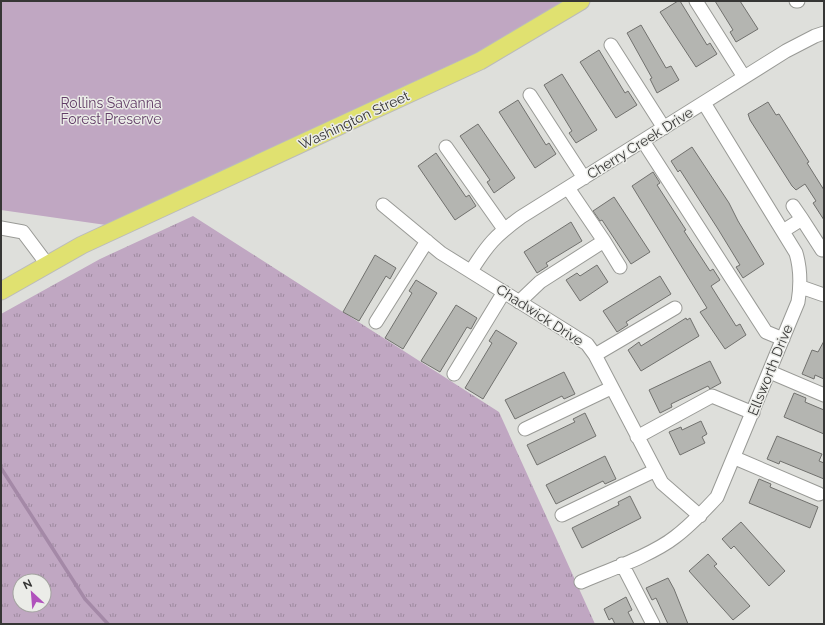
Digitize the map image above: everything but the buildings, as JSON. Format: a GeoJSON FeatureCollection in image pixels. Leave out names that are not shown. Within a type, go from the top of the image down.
{"type":"FeatureCollection","features":[{"type":"Feature","properties":{"kind":"main road","name":"Washington Street"},"geometry":{"type":"LineString","coordinates":[[1,291],[82,245],[480,61],[581,1]]}},
{"type":"Feature","properties":{"kind":"street"},"geometry":{"type":"LineString","coordinates":[[696,1],[744,77]]}},
{"type":"Feature","properties":{"kind":"street","name":"Cherry Creek Drive"},"geometry":{"type":"LineString","coordinates":[[471,272],[488,245],[504,229],[786,50],[824,33]]}},
{"type":"Feature","properties":{"kind":"street"},"geometry":{"type":"LineString","coordinates":[[611,45],[664,128]]}},
{"type":"Feature","properties":{"kind":"street"},"geometry":{"type":"LineString","coordinates":[[530,95],[584,178]]}},
{"type":"Feature","properties":{"kind":"street","name":"Ellsworth Drive"},"geometry":{"type":"LineString","coordinates":[[581,582],[622,564],[674,538],[700,516],[717,497],[735,458],[798,302],[801,287],[800,265],[796,253],[704,103]]}},
{"type":"Feature","properties":{"kind":"street"},"geometry":{"type":"LineString","coordinates":[[643,141],[766,332],[783,339]]}},
{"type":"Feature","properties":{"kind":"street"},"geometry":{"type":"LineString","coordinates":[[446,147],[504,229]]}},
{"type":"Feature","properties":{"kind":"street"},"geometry":{"type":"LineString","coordinates":[[568,188],[620,267]]}},
{"type":"Feature","properties":{"kind":"street","name":"Chadwick Drive"},"geometry":{"type":"LineString","coordinates":[[383,205],[441,253],[587,344],[595,355],[654,471],[662,483],[700,516]]}},
{"type":"Feature","properties":{"kind":"street"},"geometry":{"type":"LineString","coordinates":[[793,206],[822,250]]}},
{"type":"Feature","properties":{"kind":"street"},"geometry":{"type":"LineString","coordinates":[[783,230],[802,219]]}},
{"type":"Feature","properties":{"kind":"street"},"geometry":{"type":"LineString","coordinates":[[1,228],[23,232],[48,264]]}},
{"type":"Feature","properties":{"kind":"street"},"geometry":{"type":"LineString","coordinates":[[376,322],[427,241]]}},
{"type":"Feature","properties":{"kind":"street"},"geometry":{"type":"LineString","coordinates":[[519,302],[540,282],[604,241]]}},
{"type":"Feature","properties":{"kind":"street"},"geometry":{"type":"LineString","coordinates":[[801,287],[824,294]]}},
{"type":"Feature","properties":{"kind":"street"},"geometry":{"type":"LineString","coordinates":[[454,374],[504,292]]}},
{"type":"Feature","properties":{"kind":"street"},"geometry":{"type":"LineString","coordinates":[[595,355],[675,308]]}},
{"type":"Feature","properties":{"kind":"street"},"geometry":{"type":"LineString","coordinates":[[770,372],[824,395]]}},
{"type":"Feature","properties":{"kind":"street"},"geometry":{"type":"LineString","coordinates":[[525,429],[611,388]]}},
{"type":"Feature","properties":{"kind":"street"},"geometry":{"type":"LineString","coordinates":[[637,437],[712,396],[753,413]]}},
{"type":"Feature","properties":{"kind":"street"},"geometry":{"type":"LineString","coordinates":[[735,458],[819,494]]}},
{"type":"Feature","properties":{"kind":"street"},"geometry":{"type":"LineString","coordinates":[[562,515],[654,471]]}},
{"type":"Feature","properties":{"kind":"street"},"geometry":{"type":"LineString","coordinates":[[622,564],[653,624]]}},
{"type":"Feature","properties":{"kind":"green space","name":"Rollins Savanna Forest Preserve"},"geometry":{"type":"Polygon","coordinates":[[[1,1],[581,1],[568,10],[120,227],[1,210],[1,1]]]}},
{"type":"Feature","properties":{"kind":"green space"},"geometry":{"type":"Polygon","coordinates":[[[193,216],[499,412],[595,624],[1,624],[1,314],[100,259],[193,216]]]}},
{"type":"Feature","properties":{"kind":"waterway"},"geometry":{"type":"LineString","coordinates":[[1,468],[85,599],[108,624]]}}]}
